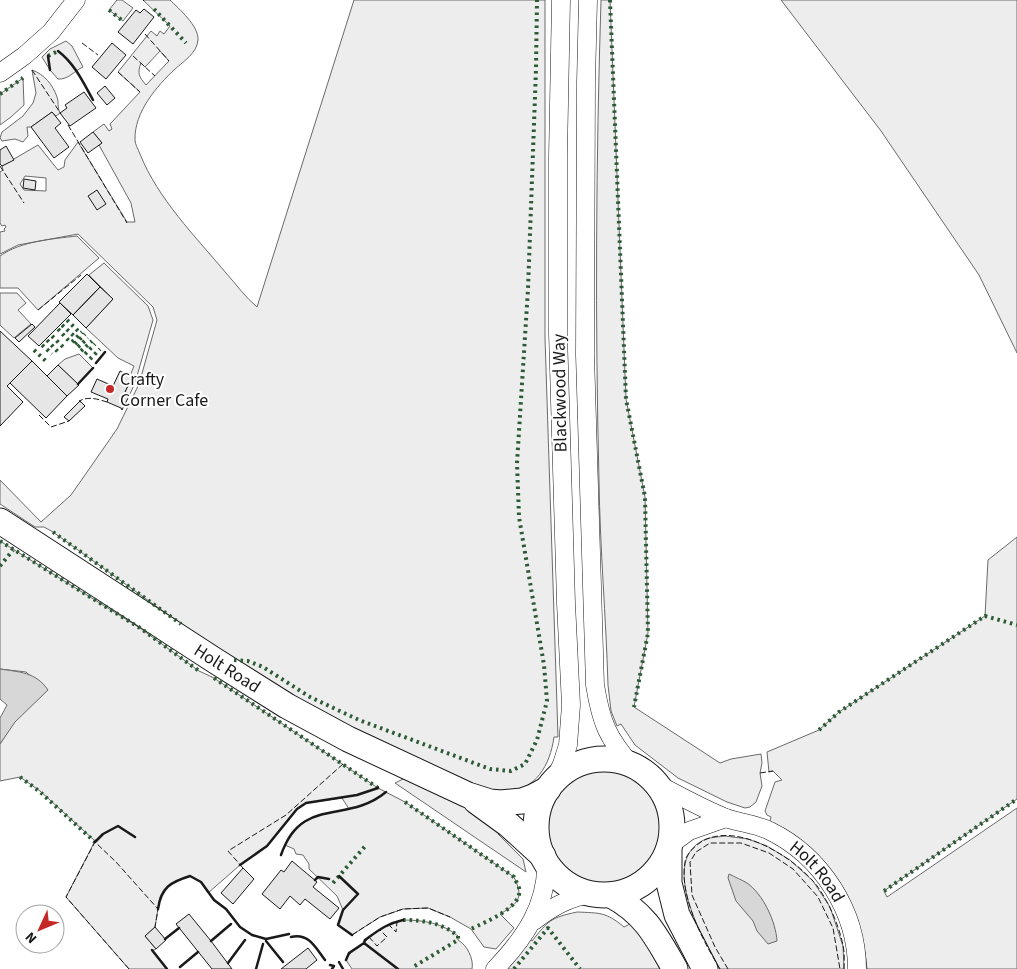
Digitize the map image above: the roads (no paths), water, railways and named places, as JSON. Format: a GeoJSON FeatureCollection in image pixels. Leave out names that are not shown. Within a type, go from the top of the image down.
{"type":"FeatureCollection","features":[{"type":"Feature","properties":{"kind":"highway","name":"Holt Road"},"geometry":{"type":"LineString","coordinates":[[0,521],[287,706],[348,739],[468,795],[490,802],[510,803],[533,797],[550,786]]}},
{"type":"Feature","properties":{"kind":"highway"},"geometry":{"type":"LineString","coordinates":[[675,969],[654,932],[644,919],[628,905],[601,894],[571,886],[555,874],[544,859],[536,828],[538,811],[550,786],[572,768],[594,760],[612,760],[632,766],[646,774],[657,784],[668,805],[672,819],[669,847],[669,883],[677,916],[705,969]]}},
{"type":"Feature","properties":{"kind":"highway","name":"Holt Road"},"geometry":{"type":"LineString","coordinates":[[468,795],[509,825],[544,859]]}},
{"type":"Feature","properties":{"kind":"highway"},"geometry":{"type":"LineString","coordinates":[[601,894],[630,890],[646,881],[660,866],[669,847]]}},
{"type":"Feature","properties":{"kind":"street"},"geometry":{"type":"LineString","coordinates":[[0,72],[24,56],[51,32],[76,0]]}},
{"type":"Feature","properties":{"kind":"street","name":"Blackwood Way"},"geometry":{"type":"LineString","coordinates":[[550,786],[562,764],[568,745],[571,705],[565,594],[558,333],[558,156],[561,0]]}},
{"type":"Feature","properties":{"kind":"street","name":"Blackwood Way"},"geometry":{"type":"LineString","coordinates":[[588,0],[586,82],[586,355],[595,685],[599,709],[605,727],[632,766]]}},
{"type":"Feature","properties":{"kind":"street","name":"Holt Road"},"geometry":{"type":"LineString","coordinates":[[657,784],[726,818],[754,824],[770,831],[788,841],[806,856],[824,876],[842,902],[849,920],[857,958],[857,969]]}},
{"type":"Feature","properties":{"kind":"street"},"geometry":{"type":"LineString","coordinates":[[669,847],[689,831],[726,818]]}},
{"type":"Feature","properties":{"kind":"street"},"geometry":{"type":"LineString","coordinates":[[495,969],[531,923],[544,894],[546,874],[544,859]]}},
{"type":"Feature","properties":{"kind":"street"},"geometry":{"type":"LineString","coordinates":[[531,923],[561,902],[579,896],[601,894]]}},
{"type":"Feature","properties":{"kind":"place","name":"Crafty Corner Cafe"},"geometry":{"type":"Point","coordinates":[110,389]}}]}
